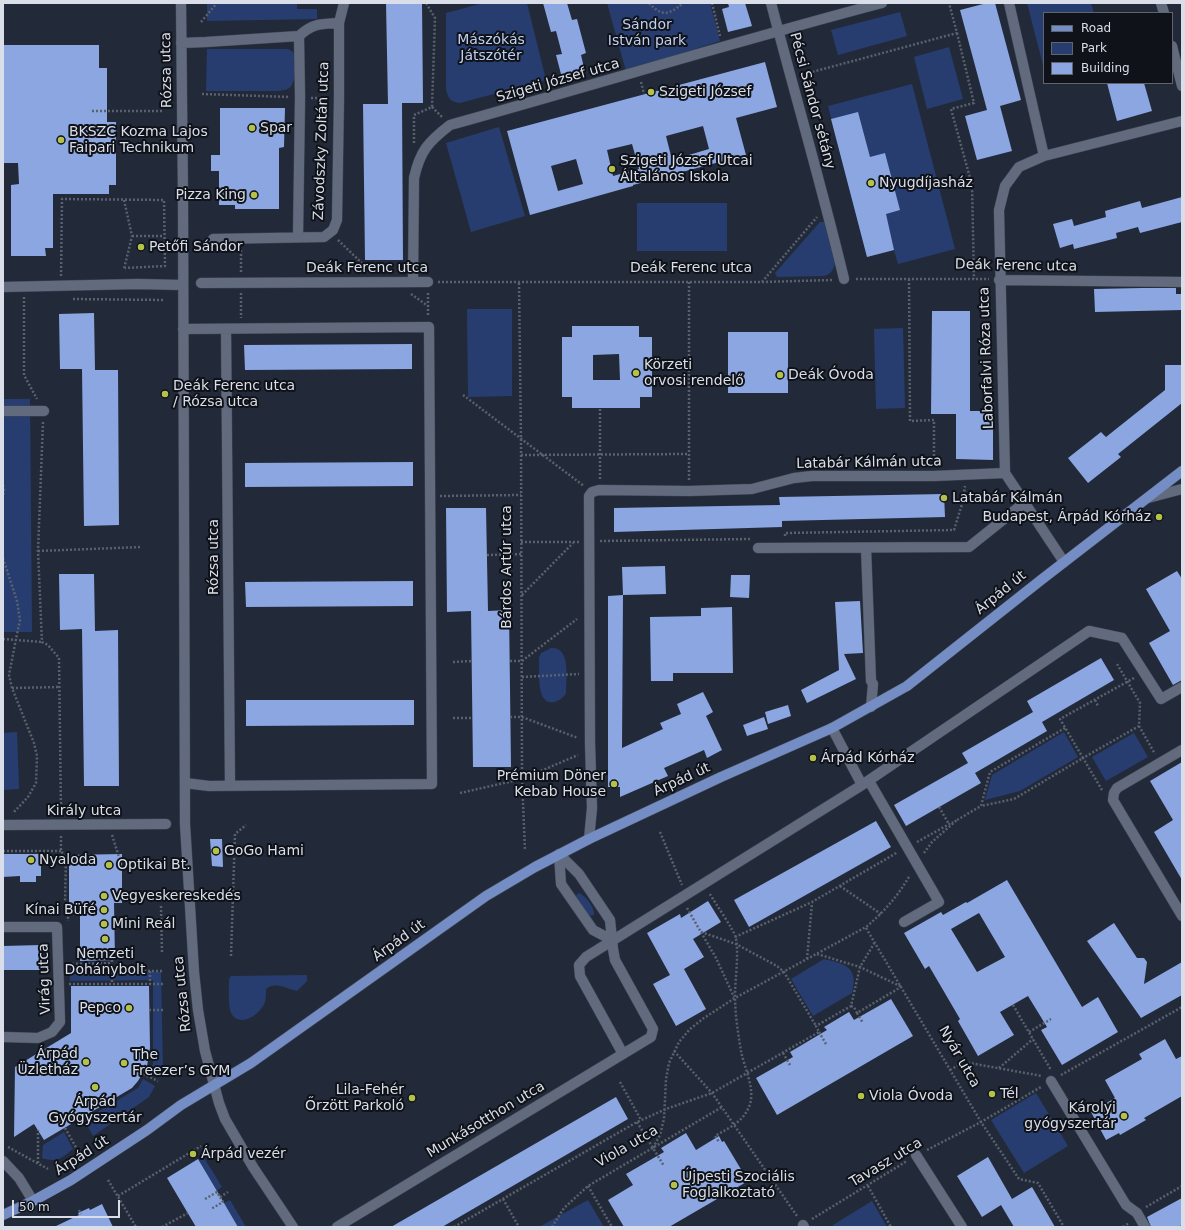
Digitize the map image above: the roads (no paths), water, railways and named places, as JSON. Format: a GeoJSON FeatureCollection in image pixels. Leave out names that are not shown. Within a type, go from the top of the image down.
{"type":"FeatureCollection","features":[{"type":"Feature","properties":{"kind":"main road","name":"Árpád út"},"geometry":{"type":"LineString","coordinates":[[3,1215],[33,1201],[90,1168],[181,1105],[270,1050],[486,896],[559,854],[589,839],[721,777],[832,728],[871,708],[908,686],[1144,499],[1182,471]]}},
{"type":"Feature","properties":{"kind":"street","name":"Rózsa utca"},"geometry":{"type":"LineString","coordinates":[[181,3],[185,783],[186,841],[194,972],[204,1051],[225,1120],[260,1178],[293,1227]]}},
{"type":"Feature","properties":{"kind":"street","name":"Závodszky Zoltán utca"},"geometry":{"type":"LineString","coordinates":[[213,239],[324,237],[333,230],[337,220],[339,23],[344,3]]}},
{"type":"Feature","properties":{"kind":"street","name":"Pécsi Sándor sétány"},"geometry":{"type":"LineString","coordinates":[[771,3],[800,116],[826,205],[844,279]]}},
{"type":"Feature","properties":{"kind":"street","name":"Szigeti József utca"},"geometry":{"type":"LineString","coordinates":[[414,282],[414,178],[418,162],[426,148],[436,136],[450,126],[609,81],[723,46],[882,3]]}},
{"type":"Feature","properties":{"kind":"street"},"geometry":{"type":"LineString","coordinates":[[1009,3],[1044,156]]}},
{"type":"Feature","properties":{"kind":"street"},"geometry":{"type":"LineString","coordinates":[[181,43],[299,36],[307,28],[318,24],[339,23]]}},
{"type":"Feature","properties":{"kind":"street"},"geometry":{"type":"LineString","coordinates":[[298,237],[300,98],[299,36]]}},
{"type":"Feature","properties":{"kind":"street"},"geometry":{"type":"LineString","coordinates":[[1173,50],[1182,86]]}},
{"type":"Feature","properties":{"kind":"street","name":"Laborfalvi Róza utca"},"geometry":{"type":"LineString","coordinates":[[1005,473],[998,210],[1005,186],[1019,167],[1044,156],[1182,121]]}},
{"type":"Feature","properties":{"kind":"street","name":"Deák Ferenc utca"},"geometry":{"type":"LineString","coordinates":[[999,280],[1182,282]]}},
{"type":"Feature","properties":{"kind":"street","name":"Deák Ferenc utca"},"geometry":{"type":"LineString","coordinates":[[201,283],[428,282]]}},
{"type":"Feature","properties":{"kind":"street"},"geometry":{"type":"LineString","coordinates":[[3,287],[183,285]]}},
{"type":"Feature","properties":{"kind":"street"},"geometry":{"type":"LineString","coordinates":[[183,329],[428,327],[432,784],[204,786],[185,783]]}},
{"type":"Feature","properties":{"kind":"street","name":"Rózsa utca"},"geometry":{"type":"LineString","coordinates":[[226,329],[230,786]]}},
{"type":"Feature","properties":{"kind":"street"},"geometry":{"type":"LineString","coordinates":[[3,411],[44,411]]}},
{"type":"Feature","properties":{"kind":"street"},"geometry":{"type":"LineString","coordinates":[[1005,473],[1064,562]]}},
{"type":"Feature","properties":{"kind":"street","name":"Latabár Kálmán utca"},"geometry":{"type":"LineString","coordinates":[[589,839],[592,808],[590,746],[589,496],[596,491],[752,489],[794,478],[812,476],[934,476],[1005,473]]}},
{"type":"Feature","properties":{"kind":"street"},"geometry":{"type":"LineString","coordinates":[[1144,499],[1182,489]]}},
{"type":"Feature","properties":{"kind":"street"},"geometry":{"type":"LineString","coordinates":[[758,544],[866,548],[969,547],[1024,503]]}},
{"type":"Feature","properties":{"kind":"street"},"geometry":{"type":"LineString","coordinates":[[866,548],[871,681],[873,684],[871,708]]}},
{"type":"Feature","properties":{"kind":"street"},"geometry":{"type":"LineString","coordinates":[[623,1054],[579,973],[579,965],[582,960],[608,942],[865,783],[1090,631],[1122,638],[1161,699],[1182,687]]}},
{"type":"Feature","properties":{"kind":"street"},"geometry":{"type":"LineString","coordinates":[[832,728],[865,783],[908,847],[939,902],[904,922]]}},
{"type":"Feature","properties":{"kind":"street"},"geometry":{"type":"LineString","coordinates":[[1182,750],[1118,788],[1114,793],[1113,800],[1182,916]]}},
{"type":"Feature","properties":{"kind":"street","name":"Király utca"},"geometry":{"type":"LineString","coordinates":[[3,825],[166,824]]}},
{"type":"Feature","properties":{"kind":"street"},"geometry":{"type":"LineString","coordinates":[[559,854],[561,884],[593,930],[608,942]]}},
{"type":"Feature","properties":{"kind":"street"},"geometry":{"type":"LineString","coordinates":[[559,854],[578,874],[610,920],[608,942]]}},
{"type":"Feature","properties":{"kind":"street","name":"Virág utca"},"geometry":{"type":"LineString","coordinates":[[3,928],[57,927],[60,1022],[52,1032],[38,1038],[3,1037]]}},
{"type":"Feature","properties":{"kind":"street","name":"Munkásotthon utca"},"geometry":{"type":"LineString","coordinates":[[337,1227],[650,1037],[653,1029],[615,960],[608,942]]}},
{"type":"Feature","properties":{"kind":"street"},"geometry":{"type":"LineString","coordinates":[[1054,1079],[1126,1205],[1137,1213],[1145,1227]]}},
{"type":"Feature","properties":{"kind":"street"},"geometry":{"type":"LineString","coordinates":[[916,1155],[962,1227]]}},
{"type":"Feature","properties":{"kind":"street"},"geometry":{"type":"LineString","coordinates":[[3,1161],[19,1178],[33,1201]]}},
{"type":"Feature","properties":{"kind":"place","name":"Szigeti József"},"geometry":{"type":"Point","coordinates":[651,92]}},
{"type":"Feature","properties":{"kind":"place","name":"Spar"},"geometry":{"type":"Point","coordinates":[252,128]}},
{"type":"Feature","properties":{"kind":"place","name":"BKSZC Kozma Lajos Faipari Technikum"},"geometry":{"type":"Point","coordinates":[61,140]}},
{"type":"Feature","properties":{"kind":"place","name":"Szigeti József Utcai Általános Iskola"},"geometry":{"type":"Point","coordinates":[612,169]}},
{"type":"Feature","properties":{"kind":"place","name":"Nyugdíjasház"},"geometry":{"type":"Point","coordinates":[871,183]}},
{"type":"Feature","properties":{"kind":"place","name":"Pizza King"},"geometry":{"type":"Point","coordinates":[254,195]}},
{"type":"Feature","properties":{"kind":"place","name":"Petőfi Sándor"},"geometry":{"type":"Point","coordinates":[141,247]}},
{"type":"Feature","properties":{"kind":"place","name":"Körzeti orvosi rendelő"},"geometry":{"type":"Point","coordinates":[636,373]}},
{"type":"Feature","properties":{"kind":"place","name":"Deák Óvoda"},"geometry":{"type":"Point","coordinates":[780,375]}},
{"type":"Feature","properties":{"kind":"place","name":"Deák Ferenc utca / Rózsa utca"},"geometry":{"type":"Point","coordinates":[165,394]}},
{"type":"Feature","properties":{"kind":"place","name":"Latabár Kálmán"},"geometry":{"type":"Point","coordinates":[944,498]}},
{"type":"Feature","properties":{"kind":"place","name":"Budapest, Árpád Kórház"},"geometry":{"type":"Point","coordinates":[1159,517]}},
{"type":"Feature","properties":{"kind":"place","name":"Árpád Kórház"},"geometry":{"type":"Point","coordinates":[813,758]}},
{"type":"Feature","properties":{"kind":"place","name":"Prémium Döner Kebab House"},"geometry":{"type":"Point","coordinates":[614,784]}},
{"type":"Feature","properties":{"kind":"place","name":"GoGo Hami"},"geometry":{"type":"Point","coordinates":[216,851]}},
{"type":"Feature","properties":{"kind":"place","name":"Nyaloda"},"geometry":{"type":"Point","coordinates":[31,860]}},
{"type":"Feature","properties":{"kind":"place","name":"Optikai Bt."},"geometry":{"type":"Point","coordinates":[109,865]}},
{"type":"Feature","properties":{"kind":"place","name":"Vegyeskereskedés"},"geometry":{"type":"Point","coordinates":[104,896]}},
{"type":"Feature","properties":{"kind":"place","name":"Kínai Büfé"},"geometry":{"type":"Point","coordinates":[104,910]}},
{"type":"Feature","properties":{"kind":"place","name":"Mini Reál"},"geometry":{"type":"Point","coordinates":[104,924]}},
{"type":"Feature","properties":{"kind":"place","name":"Nemzeti Dohánybolt"},"geometry":{"type":"Point","coordinates":[105,939]}},
{"type":"Feature","properties":{"kind":"place","name":"Pepco"},"geometry":{"type":"Point","coordinates":[129,1008]}},
{"type":"Feature","properties":{"kind":"place","name":"Árpád Üzletház"},"geometry":{"type":"Point","coordinates":[86,1062]}},
{"type":"Feature","properties":{"kind":"place","name":"The Freezer’s GYM"},"geometry":{"type":"Point","coordinates":[124,1063]}},
{"type":"Feature","properties":{"kind":"place","name":"Árpád Gyógyszertár"},"geometry":{"type":"Point","coordinates":[95,1087]}},
{"type":"Feature","properties":{"kind":"place","name":"Tél"},"geometry":{"type":"Point","coordinates":[992,1094]}},
{"type":"Feature","properties":{"kind":"place","name":"Viola Óvoda"},"geometry":{"type":"Point","coordinates":[861,1096]}},
{"type":"Feature","properties":{"kind":"place","name":"Lila-Fehér Őrzött Parkoló"},"geometry":{"type":"Point","coordinates":[412,1098]}},
{"type":"Feature","properties":{"kind":"place","name":"Károlyi gyógyszertár"},"geometry":{"type":"Point","coordinates":[1124,1116]}},
{"type":"Feature","properties":{"kind":"place","name":"Árpád vezér"},"geometry":{"type":"Point","coordinates":[193,1154]}},
{"type":"Feature","properties":{"kind":"place","name":"Újpesti Szociális Foglalkoztató"},"geometry":{"type":"Point","coordinates":[674,1185]}},
{"type":"Feature","properties":{"kind":"park label","name":"Sándor István park"},"geometry":{"type":"Point","coordinates":[647,34]}},
{"type":"Feature","properties":{"kind":"park label","name":"Mászókás Játszótér"},"geometry":{"type":"Point","coordinates":[491,48]}}]}
